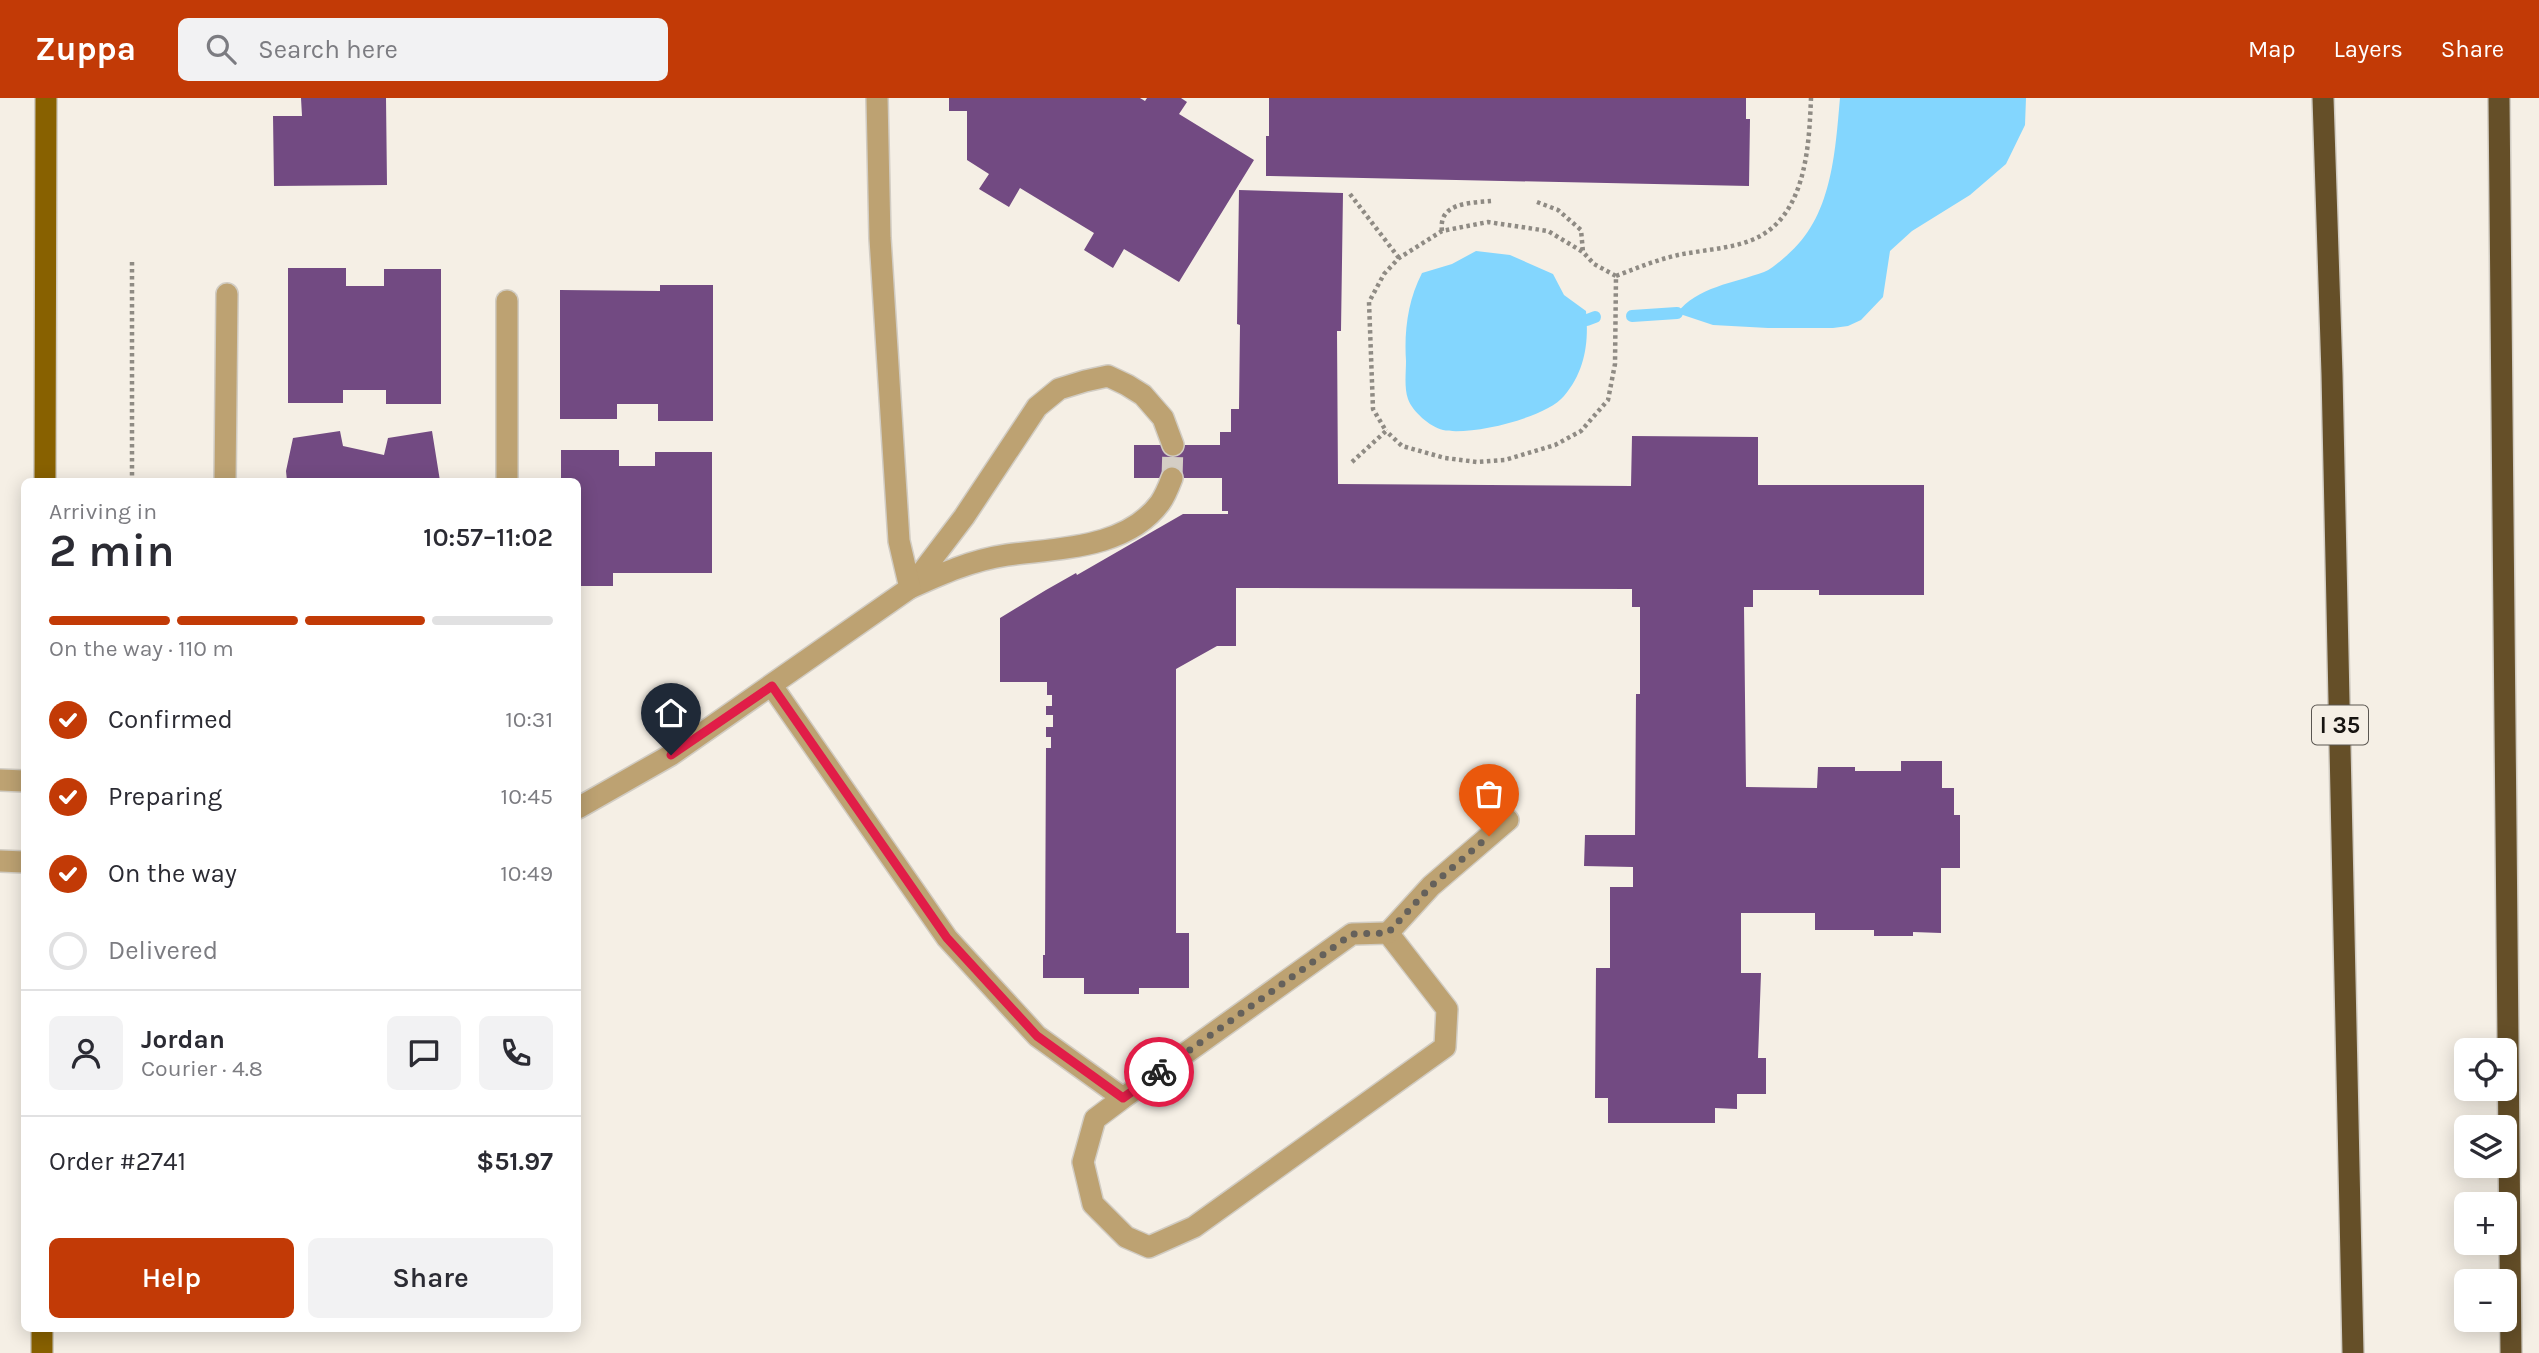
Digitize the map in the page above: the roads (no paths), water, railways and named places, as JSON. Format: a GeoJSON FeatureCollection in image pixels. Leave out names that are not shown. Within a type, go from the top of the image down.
{"type":"FeatureCollection","features":[{"type":"Feature","properties":{"kind":"highway","name":"I 35"},"geometry":{"type":"LineString","coordinates":[[2323,98],[2333,401],[2353,1353]]}},
{"type":"Feature","properties":{"kind":"highway"},"geometry":{"type":"LineString","coordinates":[[2499,98],[2511,1353]]}},
{"type":"Feature","properties":{"kind":"main road"},"geometry":{"type":"LineString","coordinates":[[45,478],[46,98]]}},
{"type":"Feature","properties":{"kind":"main road"},"geometry":{"type":"LineString","coordinates":[[42,1332],[42,1353]]}},
{"type":"Feature","properties":{"kind":"street"},"geometry":{"type":"LineString","coordinates":[[877,98],[880,238],[899,541],[910,588]]}},
{"type":"Feature","properties":{"kind":"street"},"geometry":{"type":"LineString","coordinates":[[225,478],[227,294]]}},
{"type":"Feature","properties":{"kind":"street"},"geometry":{"type":"LineString","coordinates":[[507,301],[507,478]]}},
{"type":"Feature","properties":{"kind":"street"},"geometry":{"type":"LineString","coordinates":[[910,588],[964,517],[1037,407],[1059,389],[1108,376],[1128,385],[1143,395],[1163,418],[1173,445]]}},
{"type":"Feature","properties":{"kind":"street"},"geometry":{"type":"LineString","coordinates":[[581,805],[671,755],[910,588],[961,566],[1006,555],[1046,552],[1100,542],[1143,521],[1161,502],[1172,478]]}},
{"type":"Feature","properties":{"kind":"street"},"geometry":{"type":"LineString","coordinates":[[772,686],[947,938],[1037,1036],[1123,1098]]}},
{"type":"Feature","properties":{"kind":"street"},"geometry":{"type":"LineString","coordinates":[[0,780],[21,781]]}},
{"type":"Feature","properties":{"kind":"street"},"geometry":{"type":"LineString","coordinates":[[1388,933],[1447,1009],[1445,1047],[1194,1227],[1149,1247],[1126,1237],[1093,1204],[1083,1162],[1095,1119],[1352,934],[1388,933],[1431,886],[1508,820]]}},
{"type":"Feature","properties":{"kind":"street"},"geometry":{"type":"LineString","coordinates":[[0,861],[21,862]]}},
{"type":"Feature","properties":{"kind":"water"},"geometry":{"type":"Polygon","coordinates":[[[1840,98],[2026,98],[2025,125],[2006,164],[1970,195],[1912,231],[1890,251],[1883,297],[1861,320],[1848,326],[1833,328],[1768,328],[1713,325],[1677,313],[1685,304],[1705,292],[1770,269],[1801,242],[1822,205],[1828,184],[1840,98]]]}},
{"type":"Feature","properties":{"kind":"water"},"geometry":{"type":"Polygon","coordinates":[[[1476,251],[1510,255],[1553,274],[1564,295],[1586,311],[1584,356],[1577,377],[1555,404],[1507,424],[1471,430],[1443,430],[1422,418],[1408,399],[1408,316],[1422,273],[1452,264],[1476,251]]]}},
{"type":"Feature","properties":{"kind":"waterway"},"geometry":{"type":"LineString","coordinates":[[1632,316],[1677,313]]}},
{"type":"Feature","properties":{"kind":"waterway"},"geometry":{"type":"LineString","coordinates":[[1587,320],[1595,317]]}},
{"type":"Feature","properties":{"kind":"tunnel"},"geometry":{"type":"LineString","coordinates":[[1172,478],[1173,445]]}}]}
